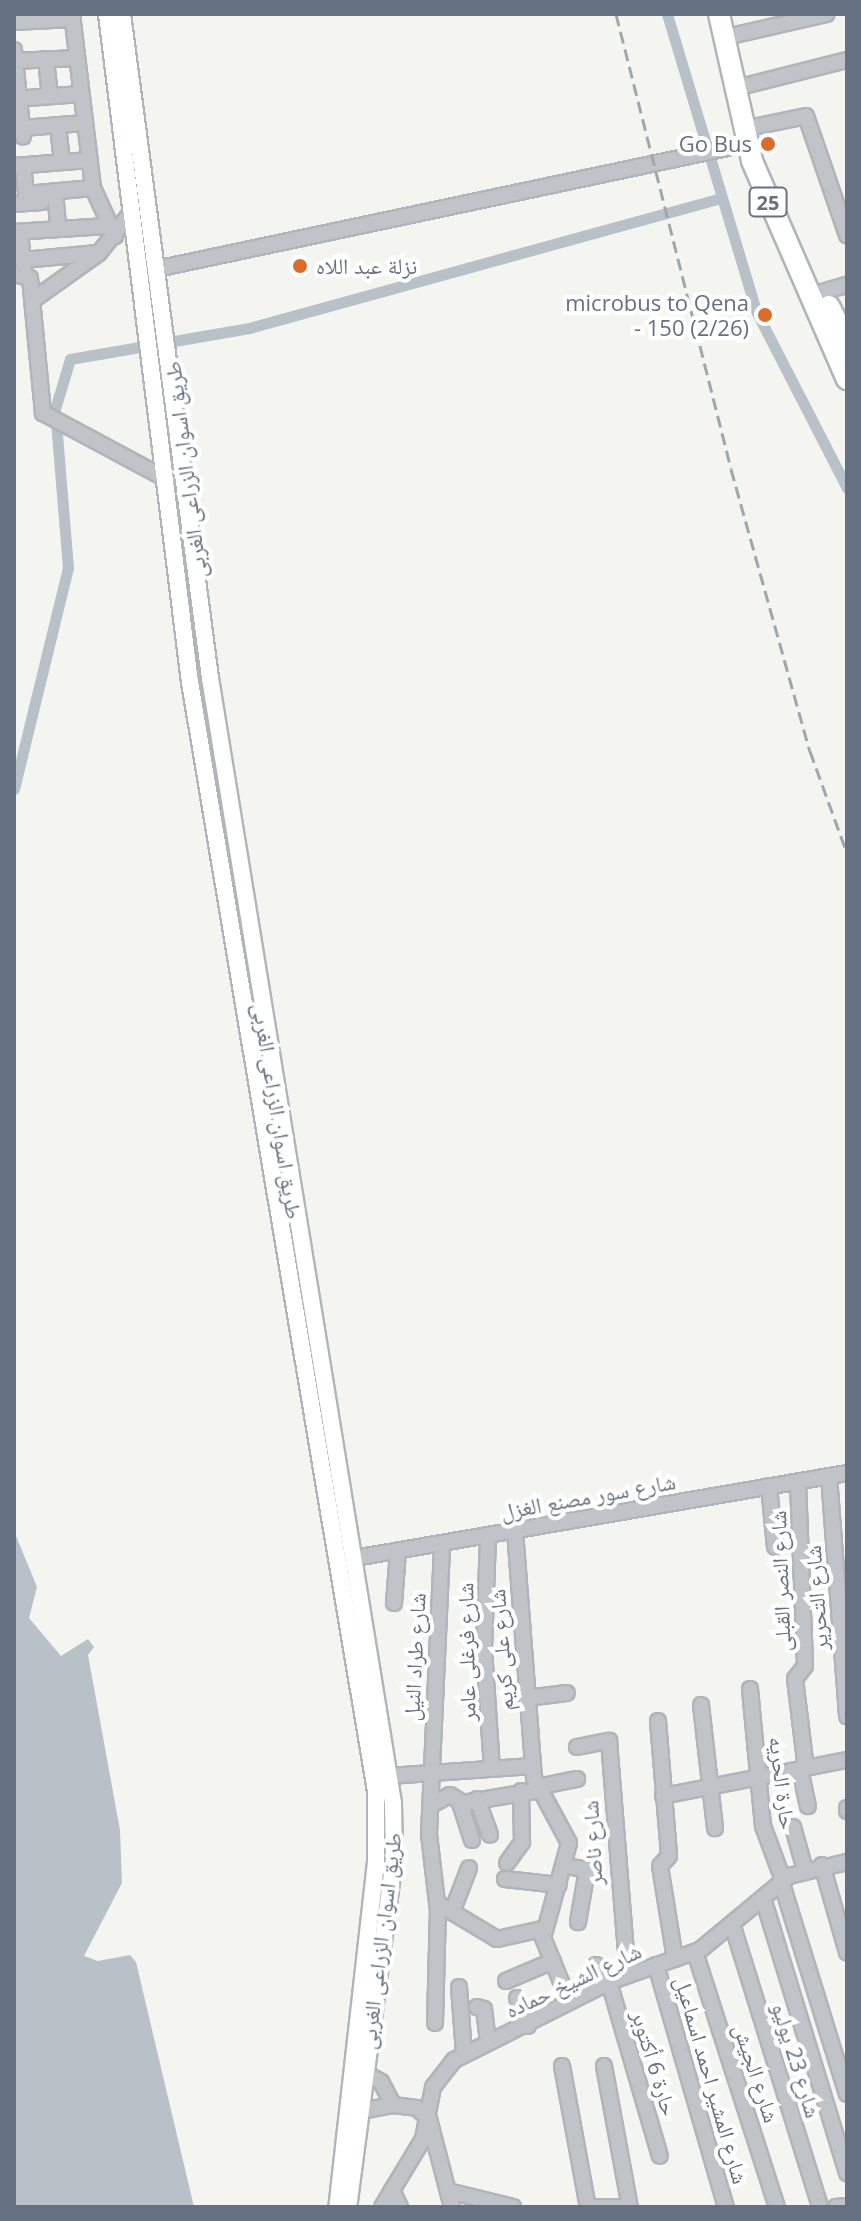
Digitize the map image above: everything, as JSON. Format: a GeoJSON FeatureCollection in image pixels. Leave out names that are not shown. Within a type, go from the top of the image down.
{"type":"FeatureCollection","features":[{"type":"Feature","properties":{"kind":"highway","name":"25"},"geometry":{"type":"LineString","coordinates":[[719,14],[742,140],[841,342]]}},
{"type":"Feature","properties":{"kind":"highway","name":"25"},"geometry":{"type":"LineString","coordinates":[[731,14],[744,86],[742,140],[822,292],[841,342],[846,374]]}},
{"type":"Feature","properties":{"kind":"main road","name":"طريق اسوان الزراعى الغربى"},"geometry":{"type":"LineString","coordinates":[[107,14],[129,215],[168,480],[190,682],[293,1315],[389,1776],[396,1831],[337,2207]]}},
{"type":"Feature","properties":{"kind":"main road","name":"طريق اسوان الزراعى الغربى"},"geometry":{"type":"LineString","coordinates":[[122,14],[156,269],[175,382],[210,678],[311,1312],[378,1832],[357,2068]]}},
{"type":"Feature","properties":{"kind":"main road"},"geometry":{"type":"LineString","coordinates":[[190,682],[210,678]]}},
{"type":"Feature","properties":{"kind":"main road"},"geometry":{"type":"LineString","coordinates":[[293,1315],[311,1312]]}},
{"type":"Feature","properties":{"kind":"main road"},"geometry":{"type":"LineString","coordinates":[[378,1832],[396,1831]]}},
{"type":"Feature","properties":{"kind":"main road","name":"طريق اسوان الزراعى الغربى"},"geometry":{"type":"LineString","coordinates":[[348,2207],[351,2113]]}},
{"type":"Feature","properties":{"kind":"street"},"geometry":{"type":"LineString","coordinates":[[735,35],[827,14]]}},
{"type":"Feature","properties":{"kind":"street"},"geometry":{"type":"LineString","coordinates":[[14,22],[73,16],[93,188],[111,231]]}},
{"type":"Feature","properties":{"kind":"street"},"geometry":{"type":"LineString","coordinates":[[77,58],[14,58],[19,134],[59,130],[85,123]]}},
{"type":"Feature","properties":{"kind":"street"},"geometry":{"type":"LineString","coordinates":[[46,59],[50,96]]}},
{"type":"Feature","properties":{"kind":"street"},"geometry":{"type":"LineString","coordinates":[[744,86],[847,60]]}},
{"type":"Feature","properties":{"kind":"street"},"geometry":{"type":"LineString","coordinates":[[16,99],[81,94]]}},
{"type":"Feature","properties":{"kind":"street"},"geometry":{"type":"LineString","coordinates":[[156,269],[438,204],[678,162],[806,116],[847,235]]}},
{"type":"Feature","properties":{"kind":"street"},"geometry":{"type":"LineString","coordinates":[[59,130],[62,162]]}},
{"type":"Feature","properties":{"kind":"street"},"geometry":{"type":"LineString","coordinates":[[90,160],[19,165],[22,200],[93,188]]}},
{"type":"Feature","properties":{"kind":"street"},"geometry":{"type":"LineString","coordinates":[[55,196],[58,229]]}},
{"type":"Feature","properties":{"kind":"street"},"geometry":{"type":"LineString","coordinates":[[33,300],[99,253],[111,231],[129,215]]}},
{"type":"Feature","properties":{"kind":"street"},"geometry":{"type":"LineString","coordinates":[[111,231],[58,229],[17,232],[21,269],[33,300],[39,403],[53,420],[168,480]]}},
{"type":"Feature","properties":{"kind":"street"},"geometry":{"type":"LineString","coordinates":[[21,269],[99,253]]}},
{"type":"Feature","properties":{"kind":"street"},"geometry":{"type":"LineString","coordinates":[[822,292],[847,285]]}},
{"type":"Feature","properties":{"kind":"street","name":"شارع سور مصنع الغزل"},"geometry":{"type":"LineString","coordinates":[[344,1560],[847,1473]]}},
{"type":"Feature","properties":{"kind":"street","name":"شارع التحرير"},"geometry":{"type":"LineString","coordinates":[[829,1476],[847,1708]]}},
{"type":"Feature","properties":{"kind":"street","name":"شارع النصر القبلى"},"geometry":{"type":"LineString","coordinates":[[798,1482],[805,1666],[795,1679],[808,1806]]}},
{"type":"Feature","properties":{"kind":"street"},"geometry":{"type":"LineString","coordinates":[[769,1486],[775,1547]]}},
{"type":"Feature","properties":{"kind":"street","name":"شارع على كريم"},"geometry":{"type":"LineString","coordinates":[[515,1531],[526,1698],[538,1788]]}},
{"type":"Feature","properties":{"kind":"street","name":"شارع فرغلى عامر"},"geometry":{"type":"LineString","coordinates":[[488,1536],[484,1649],[492,1769]]}},
{"type":"Feature","properties":{"kind":"street","name":"شارع طراد النيل"},"geometry":{"type":"LineString","coordinates":[[431,1805],[442,1543]]}},
{"type":"Feature","properties":{"kind":"street"},"geometry":{"type":"LineString","coordinates":[[394,1603],[398,1551]]}},
{"type":"Feature","properties":{"kind":"street","name":"حارة الحريه"},"geometry":{"type":"LineString","coordinates":[[750,1689],[765,1836],[782,1880],[847,2094]]}},
{"type":"Feature","properties":{"kind":"street"},"geometry":{"type":"LineString","coordinates":[[526,1698],[567,1693]]}},
{"type":"Feature","properties":{"kind":"street"},"geometry":{"type":"LineString","coordinates":[[701,1705],[715,1828]]}},
{"type":"Feature","properties":{"kind":"street"},"geometry":{"type":"LineString","coordinates":[[658,1721],[669,1856],[660,1866],[675,1959]]}},
{"type":"Feature","properties":{"kind":"street","name":"شارع ناصر"},"geometry":{"type":"LineString","coordinates":[[577,1747],[609,1741],[628,1975]]}},
{"type":"Feature","properties":{"kind":"street"},"geometry":{"type":"LineString","coordinates":[[663,1796],[847,1760]]}},
{"type":"Feature","properties":{"kind":"street"},"geometry":{"type":"LineString","coordinates":[[389,1776],[533,1766]]}},
{"type":"Feature","properties":{"kind":"street"},"geometry":{"type":"LineString","coordinates":[[460,1803],[577,1779]]}},
{"type":"Feature","properties":{"kind":"street"},"geometry":{"type":"LineString","coordinates":[[538,1788],[568,1836],[567,1866],[542,1929],[569,2001]]}},
{"type":"Feature","properties":{"kind":"street"},"geometry":{"type":"LineString","coordinates":[[507,1863],[522,1842],[521,1791]]}},
{"type":"Feature","properties":{"kind":"street"},"geometry":{"type":"LineString","coordinates":[[418,2018],[435,2020],[437,1903],[431,1805],[450,1795],[460,1803],[472,1840]]}},
{"type":"Feature","properties":{"kind":"street"},"geometry":{"type":"LineString","coordinates":[[477,1799],[490,1835]]}},
{"type":"Feature","properties":{"kind":"street"},"geometry":{"type":"LineString","coordinates":[[793,1827],[805,1870]]}},
{"type":"Feature","properties":{"kind":"street","name":"شارع الشيخ حماده"},"geometry":{"type":"LineString","coordinates":[[382,2207],[429,2119],[437,2081],[464,2054],[528,2026],[605,1984],[695,1952],[733,1927],[782,1880],[822,1865],[847,1862]]}},
{"type":"Feature","properties":{"kind":"street"},"geometry":{"type":"LineString","coordinates":[[822,1865],[847,1952]]}},
{"type":"Feature","properties":{"kind":"street"},"geometry":{"type":"LineString","coordinates":[[567,1866],[587,1870],[578,1922]]}},
{"type":"Feature","properties":{"kind":"street"},"geometry":{"type":"LineString","coordinates":[[452,1912],[469,1868]]}},
{"type":"Feature","properties":{"kind":"street"},"geometry":{"type":"LineString","coordinates":[[505,1879],[559,1885]]}},
{"type":"Feature","properties":{"kind":"street"},"geometry":{"type":"LineString","coordinates":[[763,1898],[847,2173]]}},
{"type":"Feature","properties":{"kind":"street"},"geometry":{"type":"LineString","coordinates":[[437,1903],[502,1940],[542,1929]]}},
{"type":"Feature","properties":{"kind":"street","name":"شارع 23 يوليو"},"geometry":{"type":"LineString","coordinates":[[733,1927],[820,2207]]}},
{"type":"Feature","properties":{"kind":"street","name":"شارع الجيش"},"geometry":{"type":"LineString","coordinates":[[695,1952],[777,2207]]}},
{"type":"Feature","properties":{"kind":"street"},"geometry":{"type":"LineString","coordinates":[[506,1981],[553,1961]]}},
{"type":"Feature","properties":{"kind":"street","name":"حارة 6 أكتوبر"},"geometry":{"type":"LineString","coordinates":[[596,1965],[605,1984],[660,2156]]}},
{"type":"Feature","properties":{"kind":"street","name":"شارع المشير احمد اسماعيل"},"geometry":{"type":"LineString","coordinates":[[656,1965],[726,2207]]}},
{"type":"Feature","properties":{"kind":"street"},"geometry":{"type":"LineString","coordinates":[[459,1987],[464,2054]]}},
{"type":"Feature","properties":{"kind":"street"},"geometry":{"type":"LineString","coordinates":[[517,1998],[528,2026]]}},
{"type":"Feature","properties":{"kind":"street"},"geometry":{"type":"LineString","coordinates":[[477,2007],[484,2009],[488,2043]]}},
{"type":"Feature","properties":{"kind":"street"},"geometry":{"type":"LineString","coordinates":[[562,2066],[590,2207],[623,2207]]}},
{"type":"Feature","properties":{"kind":"street"},"geometry":{"type":"LineString","coordinates":[[604,2066],[630,2207]]}},
{"type":"Feature","properties":{"kind":"street"},"geometry":{"type":"LineString","coordinates":[[357,2068],[393,2105]]}},
{"type":"Feature","properties":{"kind":"street"},"geometry":{"type":"LineString","coordinates":[[351,2113],[393,2105],[417,2108],[429,2119],[452,2199],[513,2207]]}},
{"type":"Feature","properties":{"kind":"street"},"geometry":{"type":"LineString","coordinates":[[392,2190],[400,2207]]}},
{"type":"Feature","properties":{"kind":"street"},"geometry":{"type":"LineString","coordinates":[[836,2207],[847,2206]]}},
{"type":"Feature","properties":{"kind":"shaded area"},"geometry":{"type":"Polygon","coordinates":[[[14,1531],[37,1587],[29,1618],[61,1656],[88,1639],[94,1647],[88,1655],[120,1830],[122,1883],[84,1956],[98,1961],[130,1955],[136,1962],[194,2207],[14,2207],[14,1531]]]}},
{"type":"Feature","properties":{"kind":"waterway"},"geometry":{"type":"LineString","coordinates":[[667,14],[756,311],[847,488]]}},
{"type":"Feature","properties":{"kind":"waterway"},"geometry":{"type":"LineString","coordinates":[[14,789],[68,568],[55,409],[70,359],[249,328],[718,199]]}},
{"type":"Feature","properties":{"kind":"railway"},"geometry":{"type":"LineString","coordinates":[[616,14],[731,469],[810,751],[847,853]]}},
{"type":"Feature","properties":{"kind":"place","name":"Go Bus"},"geometry":{"type":"Point","coordinates":[768,144]}},
{"type":"Feature","properties":{"kind":"place","name":"نزلة عبد اللاه"},"geometry":{"type":"Point","coordinates":[300,266]}},
{"type":"Feature","properties":{"kind":"place","name":"microbus to Qena - 150 (2/26)"},"geometry":{"type":"Point","coordinates":[765,315]}}]}
